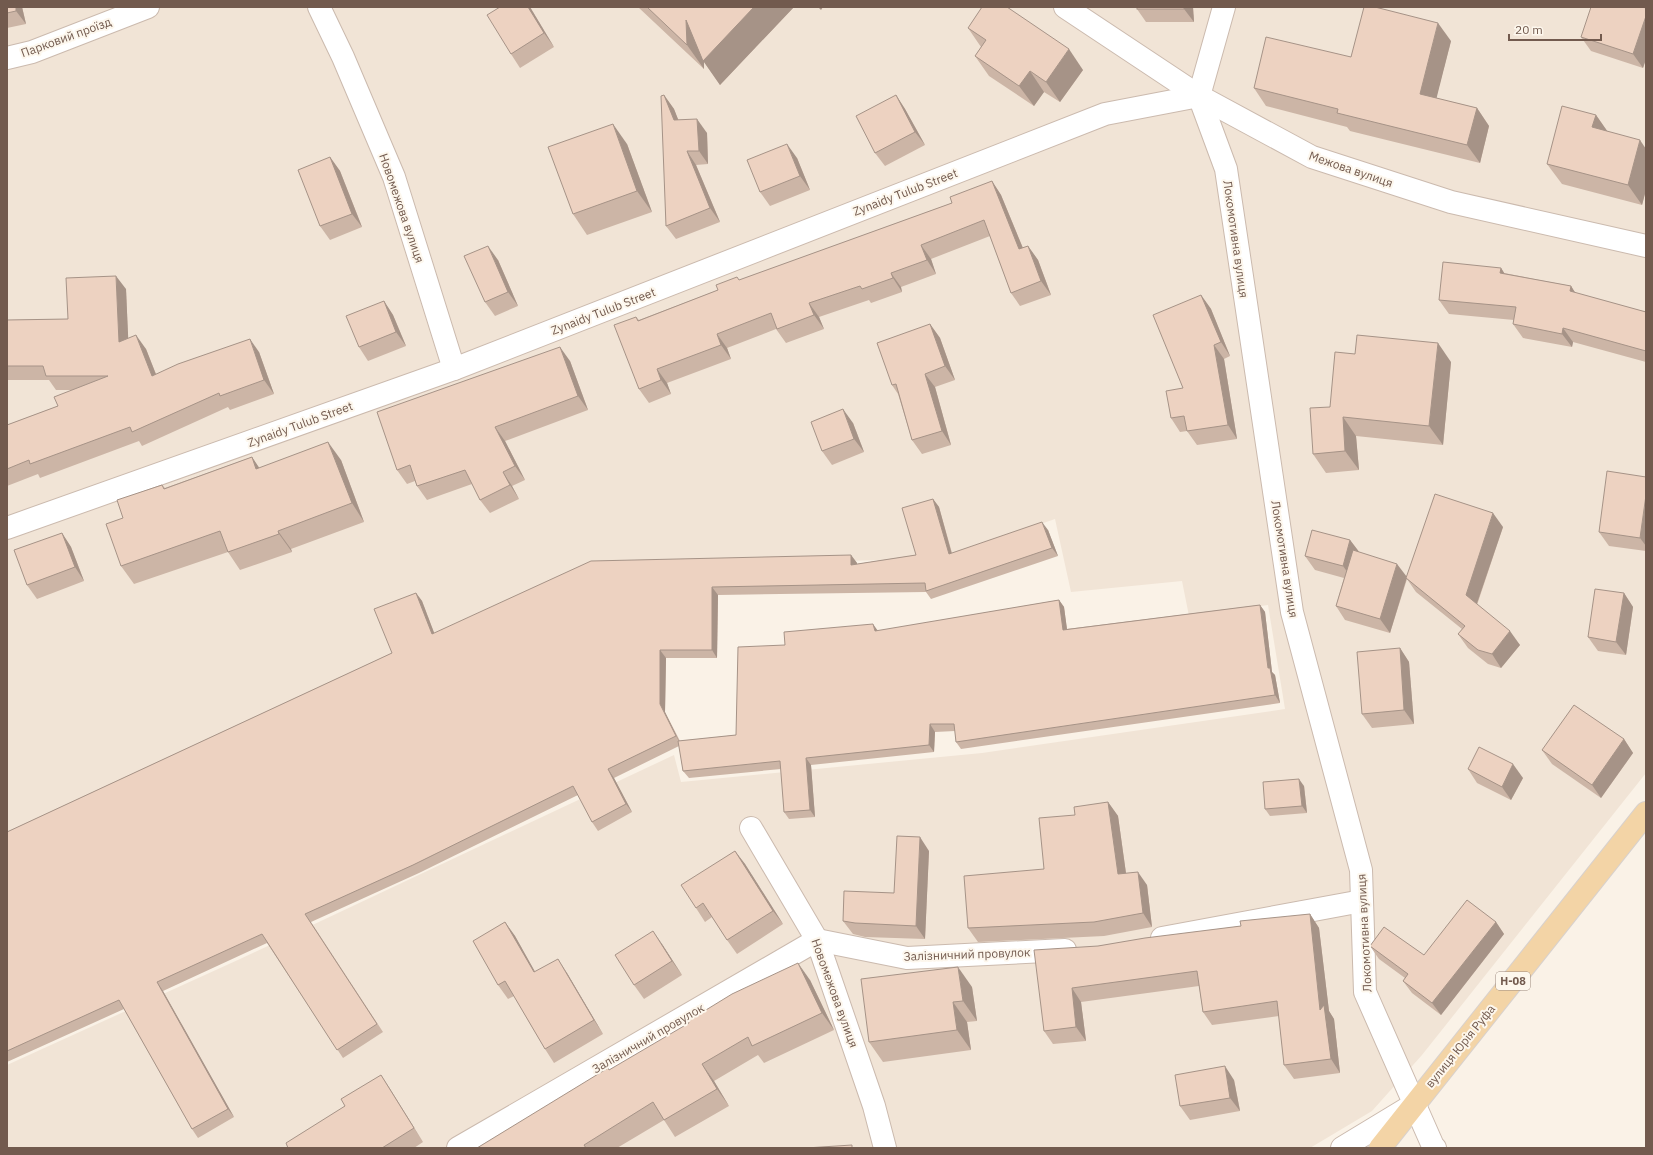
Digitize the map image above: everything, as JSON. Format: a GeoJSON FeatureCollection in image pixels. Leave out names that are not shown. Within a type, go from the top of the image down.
{"type":"FeatureCollection","features":[{"type":"Feature","properties":{"kind":"main road","name":"вулиця Юрія Руфа"},"geometry":{"type":"LineString","coordinates":[[1380,1148],[1646,813]]}},
{"type":"Feature","properties":{"kind":"street","name":"Парковий проїзд"},"geometry":{"type":"LineString","coordinates":[[7,58],[32,52],[148,7]]}},
{"type":"Feature","properties":{"kind":"street","name":"Новомежова вулиця"},"geometry":{"type":"LineString","coordinates":[[319,7],[343,57],[394,177],[454,369]]}},
{"type":"Feature","properties":{"kind":"street","name":"Межова вулиця"},"geometry":{"type":"LineString","coordinates":[[1065,7],[1199,96],[1312,157],[1451,202],[1646,246]]}},
{"type":"Feature","properties":{"kind":"street"},"geometry":{"type":"LineString","coordinates":[[1199,96],[1224,7]]}},
{"type":"Feature","properties":{"kind":"street","name":"Zynaidy Tulub Street"},"geometry":{"type":"LineString","coordinates":[[7,528],[454,369],[1105,114],[1199,96]]}},
{"type":"Feature","properties":{"kind":"street","name":"Локомотивна вулиця"},"geometry":{"type":"LineString","coordinates":[[1199,96],[1226,169],[1292,612],[1361,870],[1365,992],[1433,1146],[1436,1148]]}},
{"type":"Feature","properties":{"kind":"street","name":"Новомежова вулиця"},"geometry":{"type":"LineString","coordinates":[[751,828],[818,940],[874,1106],[885,1148]]}},
{"type":"Feature","properties":{"kind":"street"},"geometry":{"type":"LineString","coordinates":[[1144,941],[1362,901]]}},
{"type":"Feature","properties":{"kind":"street","name":"Залізничний провулок"},"geometry":{"type":"LineString","coordinates":[[458,1148],[818,940],[907,958],[1082,949]]}},
{"type":"Feature","properties":{"kind":"street"},"geometry":{"type":"LineString","coordinates":[[1342,1148],[1414,1104]]}},
{"type":"Feature","properties":{"kind":"shaded area"},"geometry":{"type":"Polygon","coordinates":[[[7,7],[1646,7],[1646,773],[1422,1055],[1372,1111],[1310,1148],[7,1148],[7,1065],[240,959],[674,755],[681,782],[982,753],[1285,709],[1268,605],[1189,616],[1182,581],[1071,592],[1055,519],[939,559],[597,566],[7,836],[7,7]]]}},
{"type":"Feature","properties":{"kind":"building"},"geometry":{"type":"Polygon","coordinates":[[[7,7],[16,7],[16,11],[7,13],[7,7]]]}},
{"type":"Feature","properties":{"kind":"building"},"geometry":{"type":"Polygon","coordinates":[[[500,7],[528,7],[544,33],[511,54],[487,15],[500,7]]]}},
{"type":"Feature","properties":{"kind":"building"},"geometry":{"type":"Polygon","coordinates":[[[647,7],[754,7],[703,61],[686,20],[687,45],[647,7]]]}},
{"type":"Feature","properties":{"kind":"building"},"geometry":{"type":"Polygon","coordinates":[[[982,7],[1007,7],[1069,49],[1046,82],[1030,71],[1019,86],[975,56],[986,40],[968,28],[982,7]]]}},
{"type":"Feature","properties":{"kind":"building"},"geometry":{"type":"Polygon","coordinates":[[[1137,7],[1184,7],[1184,9],[1137,9],[1137,7]]]}},
{"type":"Feature","properties":{"kind":"building"},"geometry":{"type":"Polygon","coordinates":[[[1364,7],[1375,7],[1438,23],[1420,94],[1477,108],[1467,145],[1337,113],[1338,109],[1254,88],[1266,37],[1351,57],[1364,7]]]}},
{"type":"Feature","properties":{"kind":"building"},"geometry":{"type":"Polygon","coordinates":[[[1591,7],[1646,8],[1646,16],[1633,54],[1581,37],[1591,7]]]}},
{"type":"Feature","properties":{"kind":"building"},"geometry":{"type":"Polygon","coordinates":[[[664,95],[674,120],[697,119],[699,151],[687,151],[710,208],[666,226],[661,96],[664,95]]]}},
{"type":"Feature","properties":{"kind":"building"},"geometry":{"type":"Polygon","coordinates":[[[896,95],[915,132],[875,153],[856,116],[896,95]]]}},
{"type":"Feature","properties":{"kind":"building"},"geometry":{"type":"Polygon","coordinates":[[[1562,106],[1596,115],[1592,127],[1640,140],[1628,185],[1547,164],[1562,106]]]}},
{"type":"Feature","properties":{"kind":"building"},"geometry":{"type":"Polygon","coordinates":[[[613,124],[637,191],[573,214],[548,147],[613,124]]]}},
{"type":"Feature","properties":{"kind":"building"},"geometry":{"type":"Polygon","coordinates":[[[787,144],[800,176],[760,192],[747,160],[787,144]]]}},
{"type":"Feature","properties":{"kind":"building"},"geometry":{"type":"Polygon","coordinates":[[[330,157],[352,214],[320,226],[298,170],[330,157]]]}},
{"type":"Feature","properties":{"kind":"building"},"geometry":{"type":"Polygon","coordinates":[[[992,181],[1019,249],[1028,246],[1041,281],[1011,293],[984,220],[921,245],[927,260],[891,273],[893,278],[862,289],[860,286],[809,303],[814,315],[777,329],[771,313],[717,334],[721,345],[657,369],[661,380],[639,389],[614,325],[636,317],[638,321],[718,290],[716,285],[737,277],[739,280],[952,203],[950,197],[992,181]]]}},
{"type":"Feature","properties":{"kind":"building"},"geometry":{"type":"Polygon","coordinates":[[[488,246],[508,292],[485,302],[464,256],[488,246]]]}},
{"type":"Feature","properties":{"kind":"building"},"geometry":{"type":"Polygon","coordinates":[[[1443,262],[1501,268],[1500,273],[1571,286],[1570,291],[1646,312],[1646,351],[1563,328],[1562,334],[1513,324],[1516,307],[1439,300],[1443,262]]]}},
{"type":"Feature","properties":{"kind":"building"},"geometry":{"type":"Polygon","coordinates":[[[116,276],[119,342],[136,335],[152,376],[178,364],[250,339],[264,380],[220,396],[219,393],[132,432],[130,427],[30,464],[29,460],[7,469],[7,425],[58,406],[54,397],[108,376],[46,376],[43,366],[7,366],[7,320],[68,319],[66,278],[116,276]]]}},
{"type":"Feature","properties":{"kind":"building"},"geometry":{"type":"Polygon","coordinates":[[[1201,295],[1221,342],[1214,345],[1228,425],[1187,431],[1184,416],[1171,418],[1166,391],[1183,388],[1153,315],[1201,295]]]}},
{"type":"Feature","properties":{"kind":"building"},"geometry":{"type":"Polygon","coordinates":[[[384,301],[396,332],[359,347],[346,316],[384,301]]]}},
{"type":"Feature","properties":{"kind":"building"},"geometry":{"type":"Polygon","coordinates":[[[930,324],[945,366],[925,374],[942,431],[912,440],[896,384],[892,385],[877,343],[930,324]]]}},
{"type":"Feature","properties":{"kind":"building"},"geometry":{"type":"Polygon","coordinates":[[[1357,335],[1438,343],[1429,426],[1343,417],[1345,451],[1313,454],[1310,408],[1330,407],[1335,352],[1355,354],[1357,335]]]}},
{"type":"Feature","properties":{"kind":"building"},"geometry":{"type":"Polygon","coordinates":[[[560,347],[578,396],[495,427],[515,466],[503,472],[510,485],[480,500],[465,470],[417,486],[410,465],[397,470],[377,412],[560,347]]]}},
{"type":"Feature","properties":{"kind":"building"},"geometry":{"type":"Polygon","coordinates":[[[843,409],[854,439],[822,451],[811,422],[843,409]]]}},
{"type":"Feature","properties":{"kind":"building"},"geometry":{"type":"Polygon","coordinates":[[[328,442],[352,503],[278,531],[279,534],[228,552],[220,531],[121,566],[106,524],[123,518],[117,500],[162,485],[164,489],[252,457],[256,469],[328,442]]]}},
{"type":"Feature","properties":{"kind":"building"},"geometry":{"type":"Polygon","coordinates":[[[1607,471],[1646,477],[1646,495],[1640,538],[1599,532],[1607,471]]]}},
{"type":"Feature","properties":{"kind":"building"},"geometry":{"type":"Polygon","coordinates":[[[1435,494],[1493,513],[1466,595],[1510,631],[1492,654],[1478,650],[1458,634],[1465,626],[1406,578],[1435,494]]]}},
{"type":"Feature","properties":{"kind":"building"},"geometry":{"type":"Polygon","coordinates":[[[933,499],[949,554],[1042,522],[1052,548],[926,591],[925,583],[712,587],[712,650],[660,650],[660,704],[676,736],[608,769],[626,804],[592,822],[573,786],[413,865],[305,914],[377,1024],[337,1050],[262,934],[157,982],[228,1109],[192,1129],[119,1000],[7,1051],[7,832],[392,653],[374,609],[416,593],[432,634],[591,561],[851,555],[851,565],[916,555],[902,508],[933,499]]]}},
{"type":"Feature","properties":{"kind":"building"},"geometry":{"type":"Polygon","coordinates":[[[1312,530],[1350,540],[1343,566],[1305,556],[1312,530]]]}},
{"type":"Feature","properties":{"kind":"building"},"geometry":{"type":"Polygon","coordinates":[[[62,533],[75,567],[27,585],[14,550],[62,533]]]}},
{"type":"Feature","properties":{"kind":"building"},"geometry":{"type":"Polygon","coordinates":[[[1353,550],[1397,564],[1380,619],[1336,606],[1353,550]]]}},
{"type":"Feature","properties":{"kind":"building"},"geometry":{"type":"Polygon","coordinates":[[[1595,589],[1624,593],[1616,642],[1588,637],[1595,589]]]}},
{"type":"Feature","properties":{"kind":"building"},"geometry":{"type":"Polygon","coordinates":[[[1059,600],[1063,630],[1260,605],[1268,668],[1270,668],[1275,695],[956,742],[954,724],[930,724],[929,745],[806,758],[810,810],[784,812],[780,761],[683,771],[678,741],[736,735],[738,647],[785,645],[784,632],[873,624],[875,631],[1059,600]]]}},
{"type":"Feature","properties":{"kind":"building"},"geometry":{"type":"Polygon","coordinates":[[[1400,648],[1404,710],[1362,714],[1357,652],[1400,648]]]}},
{"type":"Feature","properties":{"kind":"building"},"geometry":{"type":"Polygon","coordinates":[[[1574,705],[1624,739],[1592,785],[1542,750],[1574,705]]]}},
{"type":"Feature","properties":{"kind":"building"},"geometry":{"type":"Polygon","coordinates":[[[1479,747],[1513,764],[1502,787],[1468,769],[1479,747]]]}},
{"type":"Feature","properties":{"kind":"building"},"geometry":{"type":"Polygon","coordinates":[[[1299,779],[1302,806],[1265,809],[1263,782],[1299,779]]]}},
{"type":"Feature","properties":{"kind":"building"},"geometry":{"type":"Polygon","coordinates":[[[1108,802],[1118,874],[1138,872],[1143,913],[1094,922],[968,928],[964,876],[1044,869],[1039,818],[1075,815],[1074,807],[1108,802]]]}},
{"type":"Feature","properties":{"kind":"building"},"geometry":{"type":"Polygon","coordinates":[[[897,836],[920,837],[916,926],[843,921],[844,891],[894,893],[897,836]]]}},
{"type":"Feature","properties":{"kind":"building"},"geometry":{"type":"Polygon","coordinates":[[[735,851],[773,911],[727,940],[703,903],[696,908],[681,885],[735,851]]]}},
{"type":"Feature","properties":{"kind":"building"},"geometry":{"type":"Polygon","coordinates":[[[1467,900],[1496,922],[1432,1003],[1403,981],[1408,974],[1370,946],[1384,927],[1424,955],[1467,900]]]}},
{"type":"Feature","properties":{"kind":"building"},"geometry":{"type":"Polygon","coordinates":[[[1310,914],[1320,1010],[1324,1005],[1331,1059],[1284,1065],[1277,1001],[1203,1012],[1197,971],[1072,988],[1076,1027],[1044,1031],[1034,950],[1098,946],[1145,938],[1241,926],[1240,921],[1310,914]]]}},
{"type":"Feature","properties":{"kind":"building"},"geometry":{"type":"Polygon","coordinates":[[[505,922],[534,972],[558,959],[594,1020],[545,1049],[505,981],[498,985],[473,941],[505,922]]]}},
{"type":"Feature","properties":{"kind":"building"},"geometry":{"type":"Polygon","coordinates":[[[653,931],[672,961],[634,985],[615,955],[653,931]]]}},
{"type":"Feature","properties":{"kind":"building"},"geometry":{"type":"Polygon","coordinates":[[[798,963],[822,1013],[752,1046],[748,1037],[702,1064],[717,1089],[664,1120],[653,1102],[584,1145],[586,1148],[477,1148],[608,1068],[609,1070],[689,1023],[688,1021],[732,994],[798,963]]]}},
{"type":"Feature","properties":{"kind":"building"},"geometry":{"type":"Polygon","coordinates":[[[958,967],[963,1001],[953,1002],[957,1030],[869,1042],[861,979],[958,967]]]}},
{"type":"Feature","properties":{"kind":"building"},"geometry":{"type":"Polygon","coordinates":[[[1225,1066],[1230,1098],[1180,1106],[1175,1075],[1225,1066]]]}},
{"type":"Feature","properties":{"kind":"building"},"geometry":{"type":"Polygon","coordinates":[[[381,1075],[414,1128],[382,1148],[288,1148],[286,1143],[345,1106],[341,1099],[381,1075]]]}},
{"type":"Feature","properties":{"kind":"building"},"geometry":{"type":"Polygon","coordinates":[[[852,1145],[852,1148],[806,1148],[852,1145]]]}}]}
